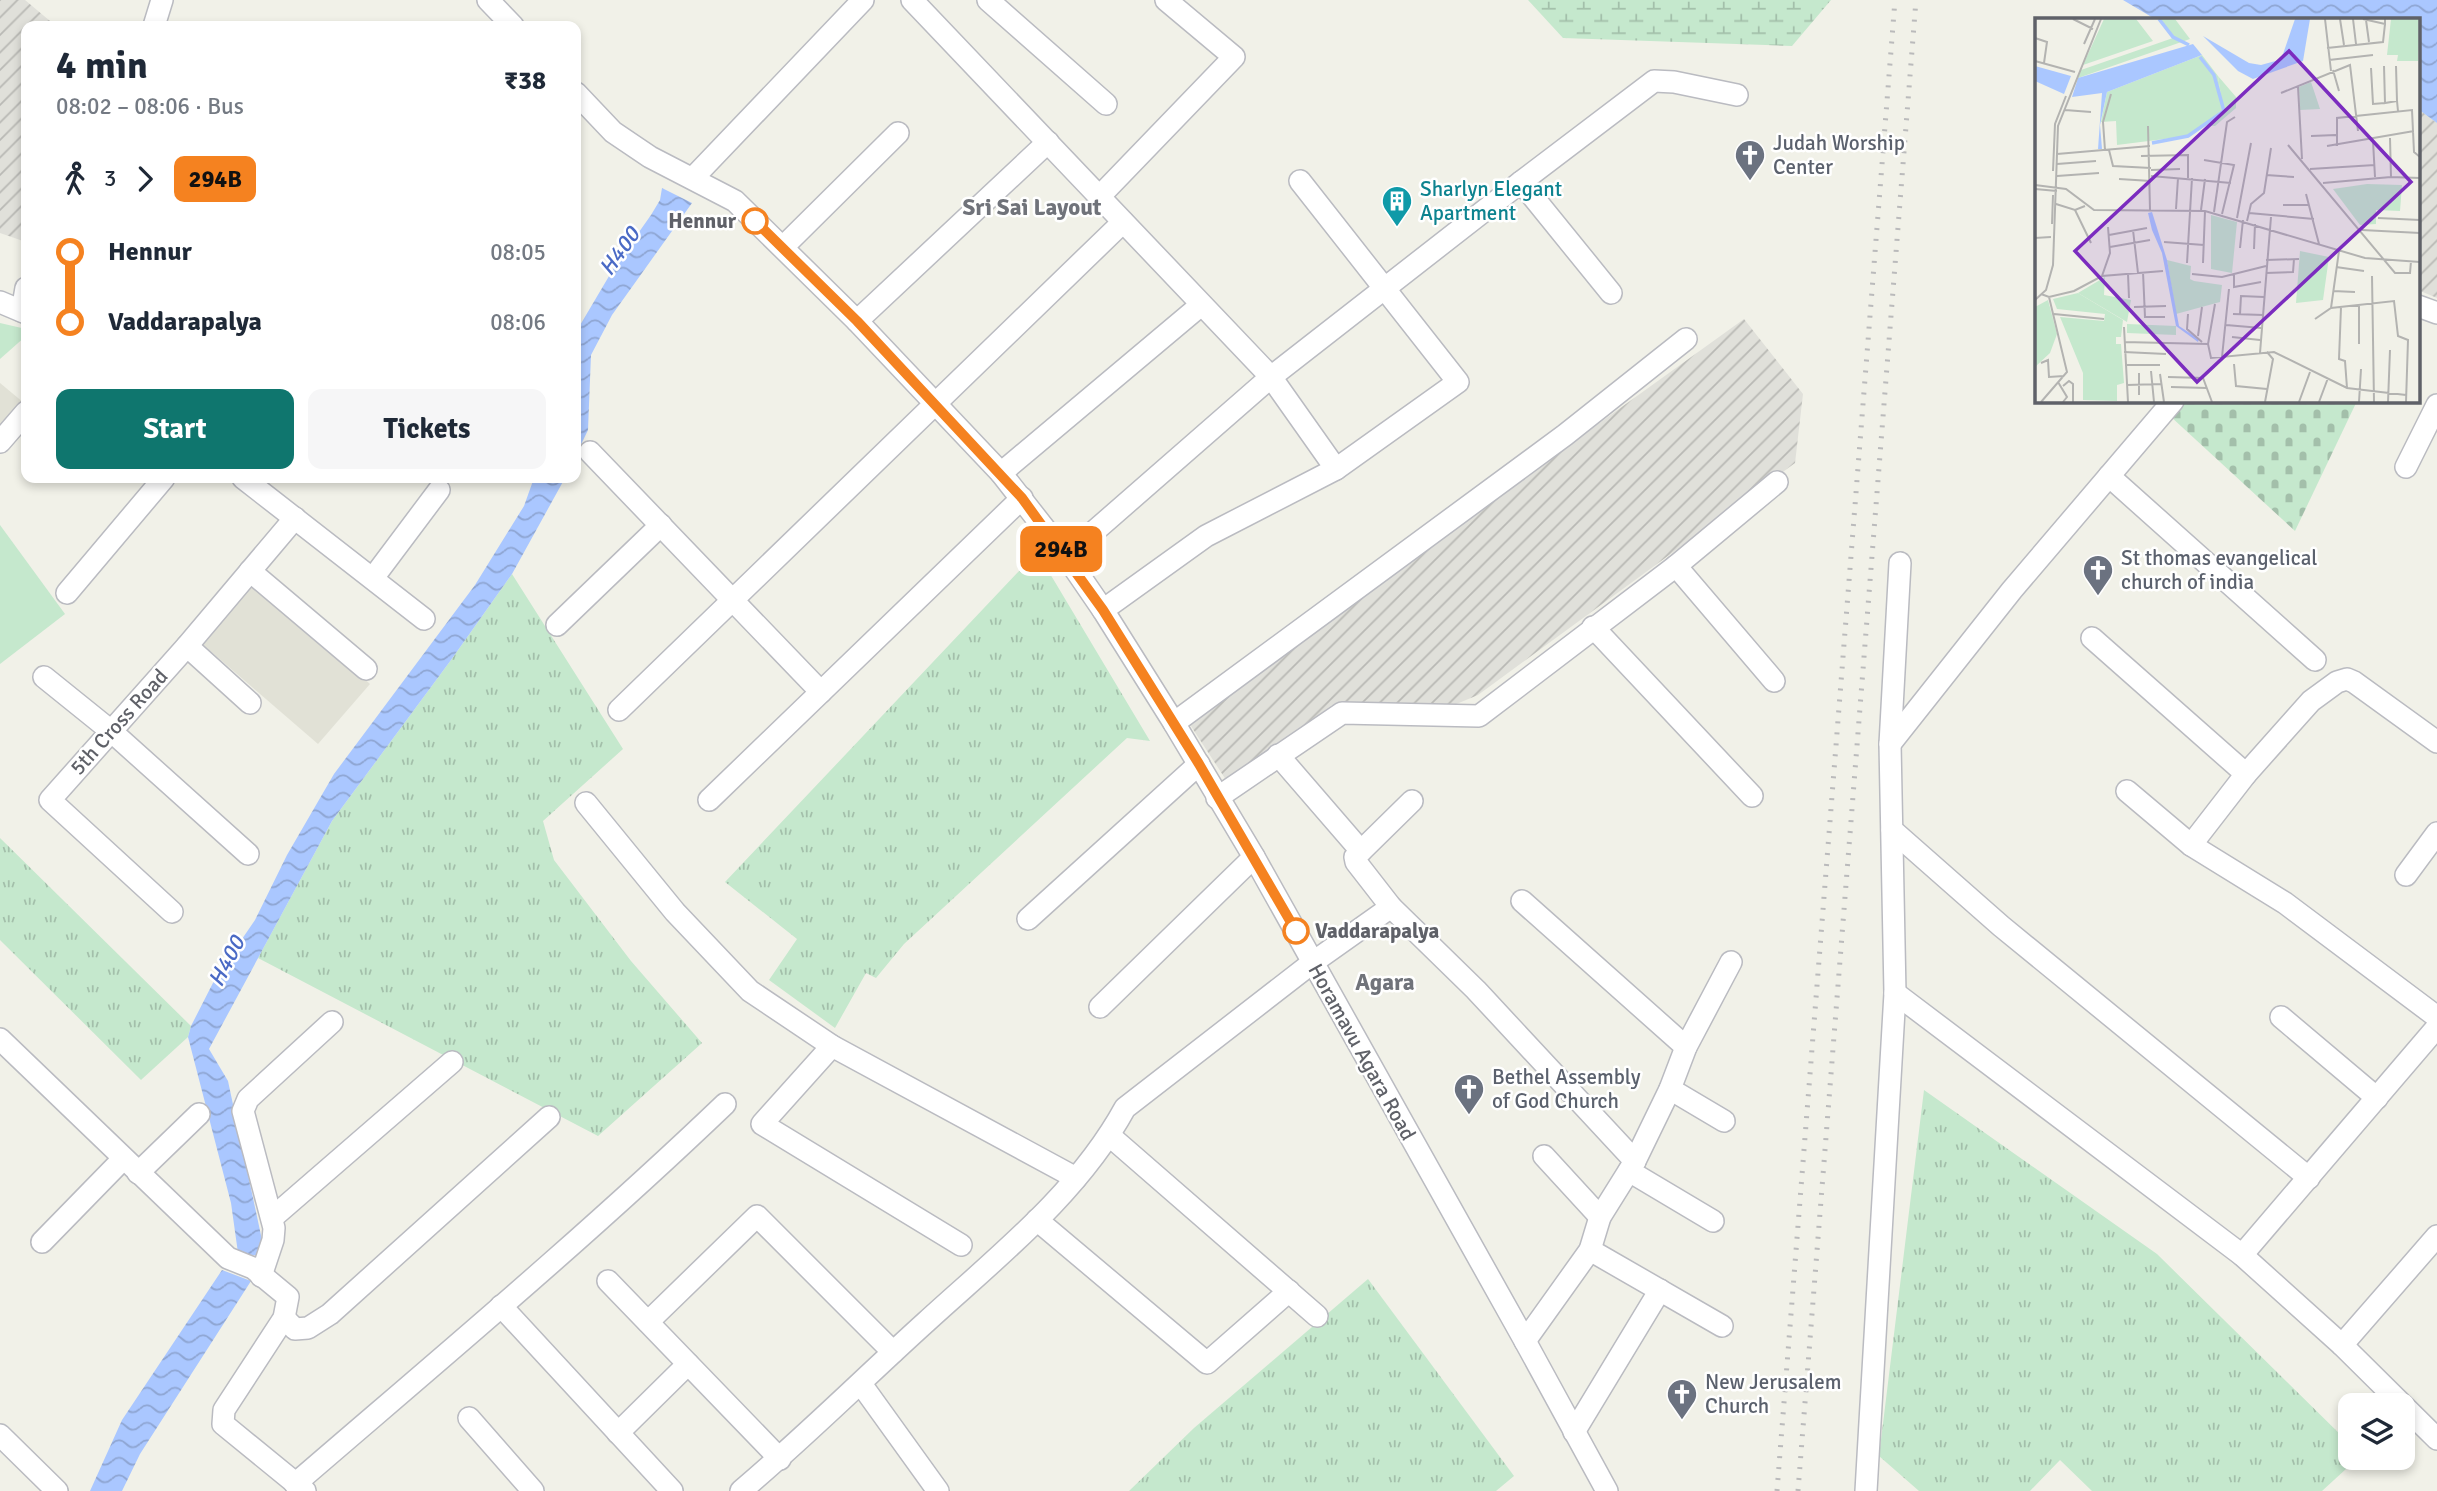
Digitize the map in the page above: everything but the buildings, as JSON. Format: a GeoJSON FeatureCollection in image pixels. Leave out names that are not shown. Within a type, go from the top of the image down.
{"type":"FeatureCollection","features":[{"type":"Feature","properties":{"kind":"street"},"geometry":{"type":"LineString","coordinates":[[156,21],[162,0]]}},
{"type":"Feature","properties":{"kind":"street"},"geometry":{"type":"LineString","coordinates":[[488,0],[508,21]]}},
{"type":"Feature","properties":{"kind":"street"},"geometry":{"type":"LineString","coordinates":[[912,0],[1271,377],[1336,469]]}},
{"type":"Feature","properties":{"kind":"street"},"geometry":{"type":"LineString","coordinates":[[988,0],[1106,103]]}},
{"type":"Feature","properties":{"kind":"street"},"geometry":{"type":"LineString","coordinates":[[1099,197],[1234,57],[1166,0]]}},
{"type":"Feature","properties":{"kind":"street"},"geometry":{"type":"LineString","coordinates":[[693,178],[858,2]]}},
{"type":"Feature","properties":{"kind":"street"},"geometry":{"type":"LineString","coordinates":[[1066,556],[1271,377],[1654,81],[1674,82],[1737,95]]}},
{"type":"Feature","properties":{"kind":"street","name":"Horamavu Agara Road"},"geometry":{"type":"LineString","coordinates":[[581,98],[612,132],[650,157],[735,201],[857,321],[1001,472],[1066,556],[1174,723],[1254,857],[1607,1491]]}},
{"type":"Feature","properties":{"kind":"street"},"geometry":{"type":"LineString","coordinates":[[783,247],[898,133]]}},
{"type":"Feature","properties":{"kind":"street"},"geometry":{"type":"LineString","coordinates":[[857,321],[1048,142]]}},
{"type":"Feature","properties":{"kind":"street"},"geometry":{"type":"LineString","coordinates":[[1103,610],[1206,536],[1336,469],[1458,382],[1300,181]]}},
{"type":"Feature","properties":{"kind":"street"},"geometry":{"type":"LineString","coordinates":[[1521,182],[1611,293]]}},
{"type":"Feature","properties":{"kind":"street"},"geometry":{"type":"LineString","coordinates":[[619,710],[1123,222]]}},
{"type":"Feature","properties":{"kind":"street"},"geometry":{"type":"LineString","coordinates":[[0,302],[21,310]]}},
{"type":"Feature","properties":{"kind":"street"},"geometry":{"type":"LineString","coordinates":[[1001,472],[1201,305]]}},
{"type":"Feature","properties":{"kind":"street"},"geometry":{"type":"LineString","coordinates":[[2420,307],[2437,313]]}},
{"type":"Feature","properties":{"kind":"street"},"geometry":{"type":"LineString","coordinates":[[1174,723],[1565,435],[1686,339]]}},
{"type":"Feature","properties":{"kind":"street"},"geometry":{"type":"LineString","coordinates":[[1890,744],[1988,619],[2172,402]]}},
{"type":"Feature","properties":{"kind":"street"},"geometry":{"type":"LineString","coordinates":[[2406,467],[2437,405]]}},
{"type":"Feature","properties":{"kind":"street"},"geometry":{"type":"LineString","coordinates":[[0,442],[21,418]]}},
{"type":"Feature","properties":{"kind":"street"},"geometry":{"type":"LineString","coordinates":[[590,452],[821,692]]}},
{"type":"Feature","properties":{"kind":"street"},"geometry":{"type":"LineString","coordinates":[[2109,476],[2315,660]]}},
{"type":"Feature","properties":{"kind":"street"},"geometry":{"type":"LineString","coordinates":[[1217,798],[1342,713],[1479,716],[1676,566],[1777,482]]}},
{"type":"Feature","properties":{"kind":"street"},"geometry":{"type":"LineString","coordinates":[[67,593],[159,483]]}},
{"type":"Feature","properties":{"kind":"street"},"geometry":{"type":"LineString","coordinates":[[259,483],[295,518],[424,620]]}},
{"type":"Feature","properties":{"kind":"street"},"geometry":{"type":"LineString","coordinates":[[373,578],[439,490]]}},
{"type":"Feature","properties":{"kind":"street"},"geometry":{"type":"LineString","coordinates":[[709,800],[1022,498]]}},
{"type":"Feature","properties":{"kind":"street","name":"5th Cross Road"},"geometry":{"type":"LineString","coordinates":[[172,912],[50,800],[187,646],[295,518]]}},
{"type":"Feature","properties":{"kind":"street"},"geometry":{"type":"LineString","coordinates":[[557,625],[661,526]]}},
{"type":"Feature","properties":{"kind":"street"},"geometry":{"type":"LineString","coordinates":[[1866,1491],[1895,993],[1890,744],[1900,564]]}},
{"type":"Feature","properties":{"kind":"street"},"geometry":{"type":"LineString","coordinates":[[1676,566],[1773,681]]}},
{"type":"Feature","properties":{"kind":"street"},"geometry":{"type":"LineString","coordinates":[[250,571],[366,669]]}},
{"type":"Feature","properties":{"kind":"street"},"geometry":{"type":"LineString","coordinates":[[1594,627],[1752,796]]}},
{"type":"Feature","properties":{"kind":"street"},"geometry":{"type":"LineString","coordinates":[[2092,638],[2246,774]]}},
{"type":"Feature","properties":{"kind":"street"},"geometry":{"type":"LineString","coordinates":[[187,646],[250,703]]}},
{"type":"Feature","properties":{"kind":"street"},"geometry":{"type":"LineString","coordinates":[[44,677],[111,732],[248,853]]}},
{"type":"Feature","properties":{"kind":"street"},"geometry":{"type":"LineString","coordinates":[[2191,845],[2246,774],[2311,701],[2337,682],[2347,679],[2354,682],[2437,742]]}},
{"type":"Feature","properties":{"kind":"street"},"geometry":{"type":"LineString","coordinates":[[1278,755],[1361,851]]}},
{"type":"Feature","properties":{"kind":"street"},"geometry":{"type":"LineString","coordinates":[[1028,919],[1199,764]]}},
{"type":"Feature","properties":{"kind":"street"},"geometry":{"type":"LineString","coordinates":[[2127,791],[2191,845],[2285,903],[2437,1017]]}},
{"type":"Feature","properties":{"kind":"street"},"geometry":{"type":"LineString","coordinates":[[1412,801],[1355,857],[1356,862],[1391,907],[1476,990],[1632,1166],[1713,1221]]}},
{"type":"Feature","properties":{"kind":"street"},"geometry":{"type":"LineString","coordinates":[[586,803],[675,912],[750,991],[832,1046],[1076,1178]]}},
{"type":"Feature","properties":{"kind":"street"},"geometry":{"type":"LineString","coordinates":[[1892,830],[2001,926],[2309,1178]]}},
{"type":"Feature","properties":{"kind":"street"},"geometry":{"type":"LineString","coordinates":[[2406,875],[2437,833]]}},
{"type":"Feature","properties":{"kind":"street"},"geometry":{"type":"LineString","coordinates":[[1100,1007],[1254,857]]}},
{"type":"Feature","properties":{"kind":"street"},"geometry":{"type":"LineString","coordinates":[[1522,901],[1686,1046]]}},
{"type":"Feature","properties":{"kind":"street"},"geometry":{"type":"LineString","coordinates":[[741,1491],[780,1459],[1037,1220],[1110,1136],[1125,1108],[1312,963],[1391,907]]}},
{"type":"Feature","properties":{"kind":"street"},"geometry":{"type":"LineString","coordinates":[[1525,1341],[1590,1250],[1600,1217],[1632,1166],[1670,1089],[1686,1046],[1731,962]]}},
{"type":"Feature","properties":{"kind":"street"},"geometry":{"type":"LineString","coordinates":[[1895,993],[2242,1255],[2342,1345],[2437,1438]]}},
{"type":"Feature","properties":{"kind":"street"},"geometry":{"type":"LineString","coordinates":[[2281,1017],[2376,1098]]}},
{"type":"Feature","properties":{"kind":"street"},"geometry":{"type":"LineString","coordinates":[[257,1272],[273,1240],[272,1218],[243,1111],[248,1099],[332,1022]]}},
{"type":"Feature","properties":{"kind":"street"},"geometry":{"type":"LineString","coordinates":[[2242,1255],[2437,1027]]}},
{"type":"Feature","properties":{"kind":"street"},"geometry":{"type":"LineString","coordinates":[[0,1040],[228,1258],[257,1272],[288,1297],[284,1318],[222,1417],[223,1424],[300,1487],[659,1166],[724,1104]]}},
{"type":"Feature","properties":{"kind":"street"},"geometry":{"type":"LineString","coordinates":[[832,1046],[762,1124],[961,1245]]}},
{"type":"Feature","properties":{"kind":"street"},"geometry":{"type":"LineString","coordinates":[[272,1218],[452,1062]]}},
{"type":"Feature","properties":{"kind":"street"},"geometry":{"type":"LineString","coordinates":[[1670,1089],[1724,1121]]}},
{"type":"Feature","properties":{"kind":"street"},"geometry":{"type":"LineString","coordinates":[[42,1242],[130,1166],[199,1114]]}},
{"type":"Feature","properties":{"kind":"street"},"geometry":{"type":"LineString","coordinates":[[284,1318],[295,1329],[308,1328],[330,1314],[549,1117]]}},
{"type":"Feature","properties":{"kind":"street"},"geometry":{"type":"LineString","coordinates":[[1110,1136],[1317,1316]]}},
{"type":"Feature","properties":{"kind":"street"},"geometry":{"type":"LineString","coordinates":[[1544,1156],[1600,1217]]}},
{"type":"Feature","properties":{"kind":"street"},"geometry":{"type":"LineString","coordinates":[[648,1322],[757,1216],[893,1352]]}},
{"type":"Feature","properties":{"kind":"street"},"geometry":{"type":"LineString","coordinates":[[1037,1220],[1207,1363],[1289,1290]]}},
{"type":"Feature","properties":{"kind":"street"},"geometry":{"type":"LineString","coordinates":[[2342,1345],[2437,1236]]}},
{"type":"Feature","properties":{"kind":"street"},"geometry":{"type":"LineString","coordinates":[[1590,1250],[1722,1326]]}},
{"type":"Feature","properties":{"kind":"street"},"geometry":{"type":"LineString","coordinates":[[608,1281],[780,1459]]}},
{"type":"Feature","properties":{"kind":"street"},"geometry":{"type":"LineString","coordinates":[[1574,1432],[1660,1290]]}},
{"type":"Feature","properties":{"kind":"street"},"geometry":{"type":"LineString","coordinates":[[501,1306],[671,1491]]}},
{"type":"Feature","properties":{"kind":"street"},"geometry":{"type":"LineString","coordinates":[[618,1433],[688,1364]]}},
{"type":"Feature","properties":{"kind":"street"},"geometry":{"type":"LineString","coordinates":[[861,1384],[938,1491]]}},
{"type":"Feature","properties":{"kind":"street"},"geometry":{"type":"LineString","coordinates":[[469,1418],[533,1491]]}},
{"type":"Feature","properties":{"kind":"street"},"geometry":{"type":"LineString","coordinates":[[0,1435],[57,1491]]}},
{"type":"Feature","properties":{"kind":"shaded area"},"geometry":{"type":"Polygon","coordinates":[[[0,0],[25,0],[50,21],[21,21],[21,240],[0,233],[0,0]]]}},
{"type":"Feature","properties":{"kind":"shaded area"},"geometry":{"type":"Polygon","coordinates":[[[2420,110],[2437,123],[2437,298],[2420,291],[2420,110]]]}},
{"type":"Feature","properties":{"kind":"shaded area"},"geometry":{"type":"Polygon","coordinates":[[[1744,319],[1803,394],[1795,463],[1478,695],[1454,705],[1332,705],[1228,783],[1189,723],[1744,319]]]}},
{"type":"Feature","properties":{"kind":"shaded area"},"geometry":{"type":"Polygon","coordinates":[[[0,383],[21,400],[21,407],[0,433],[0,383]]]}},
{"type":"Feature","properties":{"kind":"shaded area"},"geometry":{"type":"Polygon","coordinates":[[[253,581],[370,684],[318,744],[200,642],[253,581]]]}},
{"type":"Feature","properties":{"kind":"green space"},"geometry":{"type":"Polygon","coordinates":[[[1528,0],[1831,0],[1792,46],[1563,38],[1528,0]]]}},
{"type":"Feature","properties":{"kind":"green space"},"geometry":{"type":"Polygon","coordinates":[[[0,323],[21,328],[21,340],[0,359],[0,323]]]}},
{"type":"Feature","properties":{"kind":"green space"},"geometry":{"type":"Polygon","coordinates":[[[2183,402],[2357,402],[2295,531],[2170,416],[2183,402]]]}},
{"type":"Feature","properties":{"kind":"green space"},"geometry":{"type":"Polygon","coordinates":[[[0,525],[65,614],[0,664],[0,525]]]}},
{"type":"Feature","properties":{"kind":"green space"},"geometry":{"type":"Polygon","coordinates":[[[1037,552],[1150,741],[1127,738],[904,944],[876,978],[866,973],[835,1028],[769,980],[797,939],[725,882],[1037,552]]]}},
{"type":"Feature","properties":{"kind":"green space"},"geometry":{"type":"Polygon","coordinates":[[[512,574],[623,749],[543,821],[554,860],[631,961],[702,1043],[598,1136],[258,958],[332,821],[512,574]]]}},
{"type":"Feature","properties":{"kind":"green space"},"geometry":{"type":"Polygon","coordinates":[[[0,838],[191,1026],[188,1037],[141,1080],[0,940],[0,838]]]}},
{"type":"Feature","properties":{"kind":"green space"},"geometry":{"type":"Polygon","coordinates":[[[1924,1090],[2157,1254],[2338,1432],[2338,1470],[2345,1470],[2322,1491],[2092,1491],[2060,1460],[2030,1491],[1919,1491],[1879,1456],[1924,1090]]]}},
{"type":"Feature","properties":{"kind":"green space"},"geometry":{"type":"Polygon","coordinates":[[[1368,1279],[1514,1476],[1496,1491],[1129,1491],[1194,1428],[1368,1279]]]}},
{"type":"Feature","properties":{"kind":"water"},"geometry":{"type":"Polygon","coordinates":[[[2123,0],[2437,0],[2437,123],[2420,110],[2420,18],[2153,18],[2123,0]]]}},
{"type":"Feature","properties":{"kind":"water"},"geometry":{"type":"Polygon","coordinates":[[[662,188],[692,203],[612,315],[591,355],[588,430],[581,445],[581,324],[615,266],[660,200],[662,188]]]}},
{"type":"Feature","properties":{"kind":"water"},"geometry":{"type":"Polygon","coordinates":[[[532,483],[562,483],[512,574],[332,821],[209,1049],[228,1081],[262,1240],[260,1256],[238,1253],[231,1203],[188,1037],[191,1026],[216,977],[255,920],[287,855],[334,774],[475,585],[524,506],[532,483]]]}},
{"type":"Feature","properties":{"kind":"water"},"geometry":{"type":"Polygon","coordinates":[[[222,1270],[251,1281],[140,1454],[122,1491],[90,1491],[122,1420],[222,1270]]]}},
{"type":"Feature","properties":{"kind":"railway"},"geometry":{"type":"LineString","coordinates":[[1777,1491],[1895,0]]}},
{"type":"Feature","properties":{"kind":"railway"},"geometry":{"type":"LineString","coordinates":[[1798,1491],[1916,0]]}},
{"type":"Feature","properties":{"kind":"bus line","name":"294B"},"geometry":{"type":"LineString","coordinates":[[755,221],[857,321],[1001,472],[1022,498],[1103,610],[1199,764],[1296,931]]}},
{"type":"Feature","properties":{"kind":"place","name":"Judah Worship Center"},"geometry":{"type":"Point","coordinates":[1750,182]}},
{"type":"Feature","properties":{"kind":"place","name":"Hennur"},"geometry":{"type":"Point","coordinates":[755,221]}},
{"type":"Feature","properties":{"kind":"place","name":"Sharlyn Elegant Apartment"},"geometry":{"type":"Point","coordinates":[1397,228]}},
{"type":"Feature","properties":{"kind":"place","name":"St thomas evangelical church of india"},"geometry":{"type":"Point","coordinates":[2098,597]}},
{"type":"Feature","properties":{"kind":"place","name":"Vaddarapalya"},"geometry":{"type":"Point","coordinates":[1296,931]}},
{"type":"Feature","properties":{"kind":"place","name":"Bethel Assembly of God Church"},"geometry":{"type":"Point","coordinates":[1469,1116]}},
{"type":"Feature","properties":{"kind":"place","name":"New Jerusalem Church"},"geometry":{"type":"Point","coordinates":[1682,1421]}},
{"type":"Feature","properties":{"kind":"district","name":"Sri Sai Layout"},"geometry":{"type":"Point","coordinates":[1032,207]}},
{"type":"Feature","properties":{"kind":"district","name":"Agara"},"geometry":{"type":"Point","coordinates":[1385,982]}},
{"type":"Feature","properties":{"kind":"water label","name":"H400"},"geometry":{"type":"Point","coordinates":[619,251]}},
{"type":"Feature","properties":{"kind":"water label","name":"H400"},"geometry":{"type":"Point","coordinates":[226,961]}}]}
